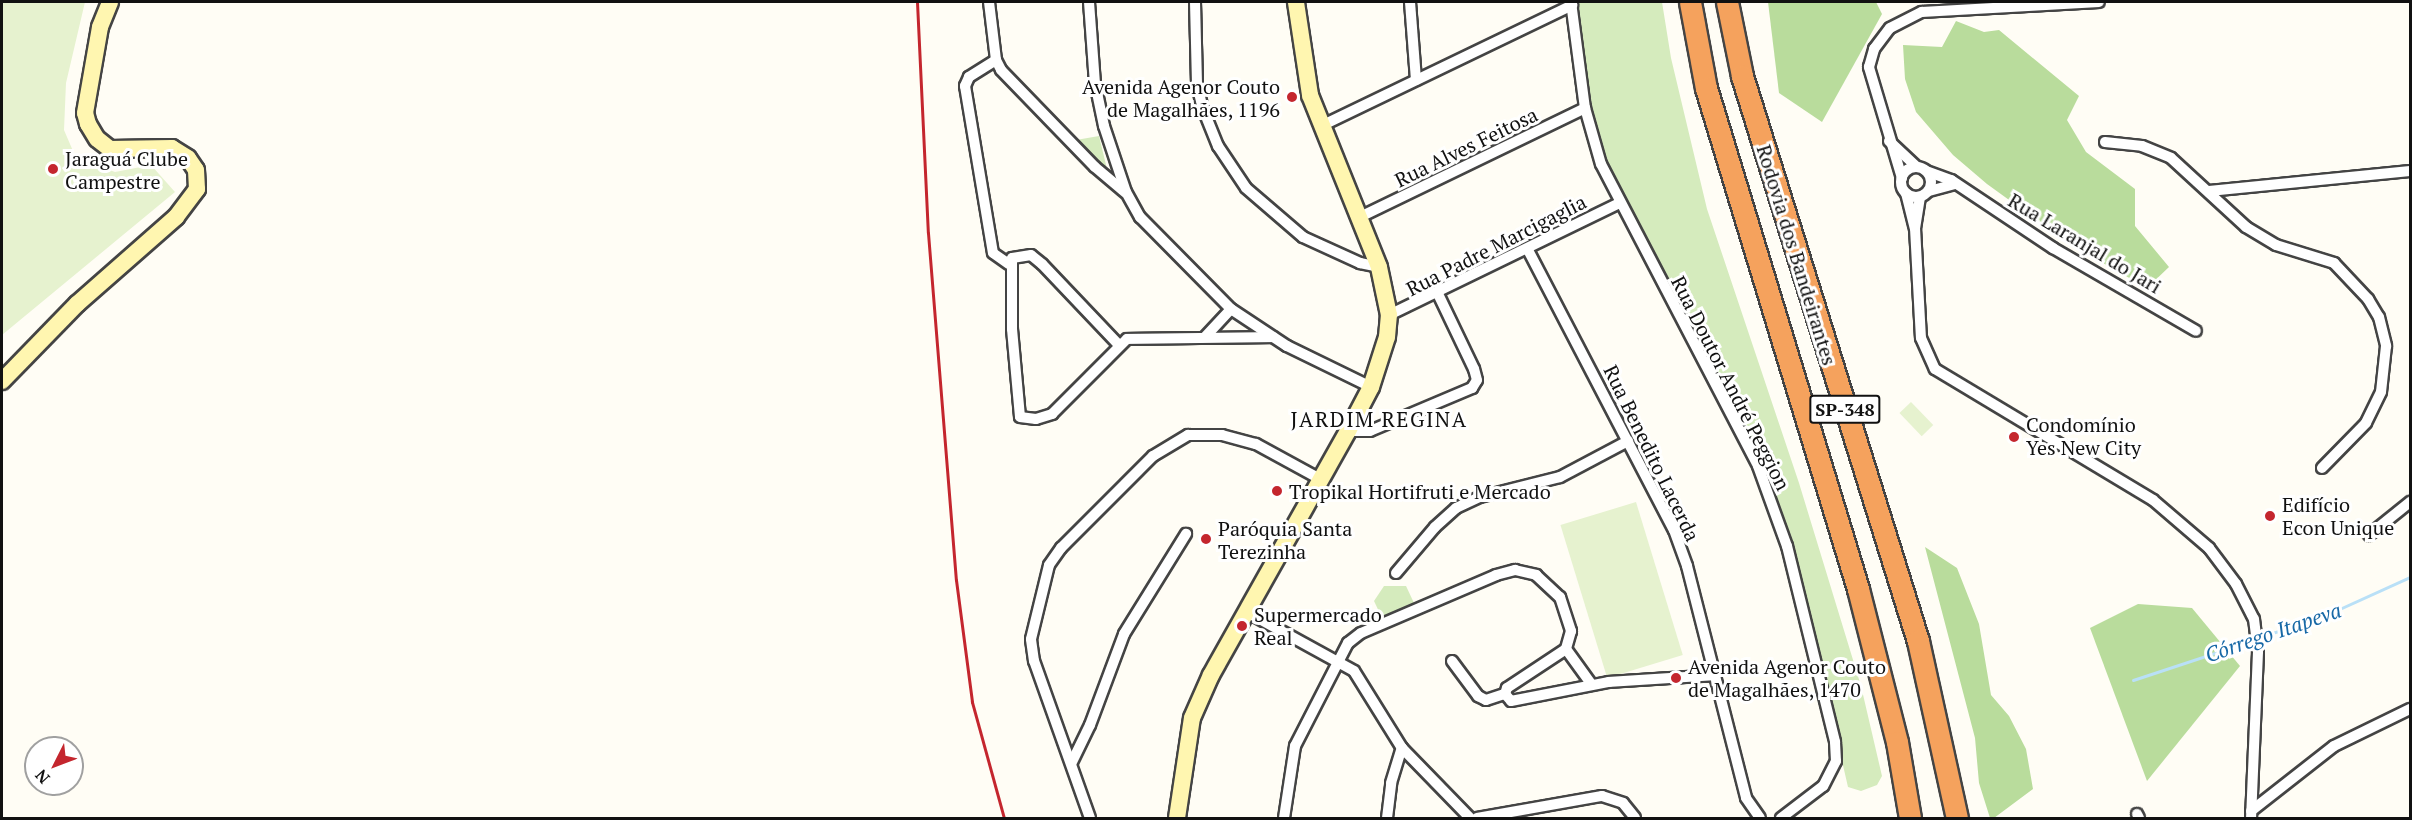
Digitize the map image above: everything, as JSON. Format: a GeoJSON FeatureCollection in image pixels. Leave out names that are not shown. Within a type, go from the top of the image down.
{"type":"FeatureCollection","features":[{"type":"Feature","properties":{"kind":"highway","name":"Rodovia dos Bandeirantes"},"geometry":{"type":"LineString","coordinates":[[1689,2],[1706,88],[1858,589],[1897,742],[1910,819]]}},
{"type":"Feature","properties":{"kind":"highway","name":"Rodovia dos Bandeirantes"},"geometry":{"type":"LineString","coordinates":[[1727,2],[1742,76],[1915,630],[1957,819]]}},
{"type":"Feature","properties":{"kind":"street"},"geometry":{"type":"LineString","coordinates":[[2,381],[77,304],[177,217],[197,189],[196,170],[188,158],[172,148],[110,148],[97,139],[88,124],[85,114],[98,38],[110,2]]}},
{"type":"Feature","properties":{"kind":"street"},"geometry":{"type":"LineString","coordinates":[[989,2],[996,60],[1019,91],[1095,167],[1126,192]]}},
{"type":"Feature","properties":{"kind":"street"},"geometry":{"type":"LineString","coordinates":[[1089,2],[1095,83],[1111,153],[1126,192],[1140,217],[1231,309],[1273,337],[1371,387]]}},
{"type":"Feature","properties":{"kind":"street"},"geometry":{"type":"LineString","coordinates":[[1195,2],[1197,85],[1218,146],[1240,181],[1275,216],[1303,237],[1360,263],[1379,267]]}},
{"type":"Feature","properties":{"kind":"street"},"geometry":{"type":"LineString","coordinates":[[1177,819],[1192,718],[1245,610],[1348,431],[1371,387],[1383,357],[1389,315],[1379,267],[1362,216],[1310,94],[1296,2]]}},
{"type":"Feature","properties":{"kind":"street"},"geometry":{"type":"LineString","coordinates":[[1410,2],[1416,80]]}},
{"type":"Feature","properties":{"kind":"street"},"geometry":{"type":"LineString","coordinates":[[2099,2],[1922,12],[1897,22],[1879,41],[1869,67],[1916,228],[1921,338],[1935,369],[2137,490],[2185,524],[2209,548],[2236,584],[2256,631],[2258,649],[2251,815]]}},
{"type":"Feature","properties":{"kind":"street"},"geometry":{"type":"LineString","coordinates":[[1322,126],[1571,3]]}},
{"type":"Feature","properties":{"kind":"street","name":"Rua Doutor André Peggion"},"geometry":{"type":"LineString","coordinates":[[1571,3],[1585,108],[1601,164],[1618,204],[1735,422],[1774,509],[1835,742],[1836,761],[1823,786],[1780,819]]}},
{"type":"Feature","properties":{"kind":"street"},"geometry":{"type":"LineString","coordinates":[[996,60],[969,77],[965,86],[993,253],[1009,264]]}},
{"type":"Feature","properties":{"kind":"street","name":"Rua Alves Feitosa"},"geometry":{"type":"LineString","coordinates":[[1362,216],[1585,108]]}},
{"type":"Feature","properties":{"kind":"street","name":"Rua Laranjal do Jari"},"geometry":{"type":"LineString","coordinates":[[1889,141],[1922,169],[1956,184],[2053,248],[2196,331]]}},
{"type":"Feature","properties":{"kind":"street"},"geometry":{"type":"LineString","coordinates":[[2105,142],[2157,150],[2209,191],[2261,237],[2334,263],[2351,278],[2379,317],[2387,358],[2381,392],[2366,423],[2322,468]]}},
{"type":"Feature","properties":{"kind":"street"},"geometry":{"type":"LineString","coordinates":[[1902,178],[1908,170],[1922,169],[1931,182],[1924,194],[1916,228]]}},
{"type":"Feature","properties":{"kind":"street"},"geometry":{"type":"LineString","coordinates":[[2209,191],[2410,171]]}},
{"type":"Feature","properties":{"kind":"street"},"geometry":{"type":"LineString","coordinates":[[1906,193],[1924,194],[1956,184]]}},
{"type":"Feature","properties":{"kind":"street","name":"Rua Padre Marcigaglia"},"geometry":{"type":"LineString","coordinates":[[1389,315],[1438,294],[1618,204]]}},
{"type":"Feature","properties":{"kind":"street","name":"Rua Benedito Lacerda"},"geometry":{"type":"LineString","coordinates":[[1528,250],[1674,530],[1716,675],[1746,798],[1760,819]]}},
{"type":"Feature","properties":{"kind":"street"},"geometry":{"type":"LineString","coordinates":[[1118,344],[1031,255],[1017,255],[1009,264],[1020,417],[1036,419],[1052,414],[1118,344],[1147,336],[1273,337]]}},
{"type":"Feature","properties":{"kind":"street"},"geometry":{"type":"LineString","coordinates":[[1348,431],[1370,431],[1472,388],[1477,380],[1474,369],[1438,294]]}},
{"type":"Feature","properties":{"kind":"street"},"geometry":{"type":"LineString","coordinates":[[1205,336],[1231,309]]}},
{"type":"Feature","properties":{"kind":"street"},"geometry":{"type":"LineString","coordinates":[[1090,819],[1072,762],[1034,661],[1031,639],[1049,565],[1061,548],[1153,456],[1188,435],[1222,435],[1257,444],[1320,479]]}},
{"type":"Feature","properties":{"kind":"street"},"geometry":{"type":"LineString","coordinates":[[1396,573],[1456,508],[1480,496],[1560,477],[1628,441]]}},
{"type":"Feature","properties":{"kind":"street"},"geometry":{"type":"LineString","coordinates":[[2369,535],[2410,502]]}},
{"type":"Feature","properties":{"kind":"street"},"geometry":{"type":"LineString","coordinates":[[1072,762],[1090,725],[1124,634],[1186,534]]}},
{"type":"Feature","properties":{"kind":"street"},"geometry":{"type":"LineString","coordinates":[[1284,819],[1295,746],[1348,643],[1361,633],[1515,570],[1536,574],[1560,597],[1571,631],[1566,649],[1514,683],[1505,694],[1486,700],[1478,696],[1452,661]]}},
{"type":"Feature","properties":{"kind":"street"},"geometry":{"type":"LineString","coordinates":[[1245,610],[1338,659],[1365,685],[1402,748],[1470,819]]}},
{"type":"Feature","properties":{"kind":"street"},"geometry":{"type":"LineString","coordinates":[[1566,649],[1592,685]]}},
{"type":"Feature","properties":{"kind":"street"},"geometry":{"type":"LineString","coordinates":[[1505,694],[1515,703],[1592,685],[1716,675]]}},
{"type":"Feature","properties":{"kind":"street"},"geometry":{"type":"LineString","coordinates":[[2251,815],[2334,746],[2410,709]]}},
{"type":"Feature","properties":{"kind":"street"},"geometry":{"type":"LineString","coordinates":[[1388,819],[1391,783],[1402,748]]}},
{"type":"Feature","properties":{"kind":"street"},"geometry":{"type":"LineString","coordinates":[[1477,819],[1602,796],[1623,802],[1635,819]]}},
{"type":"Feature","properties":{"kind":"green space","name":"Jaraguá Clube Campestre"},"geometry":{"type":"Polygon","coordinates":[[[2,2],[85,2],[66,83],[64,130],[76,158],[115,172],[151,165],[175,192],[2,335],[2,2]]]}},
{"type":"Feature","properties":{"kind":"green space"},"geometry":{"type":"Polygon","coordinates":[[[1576,2],[1662,2],[1671,58],[1707,209],[1799,483],[1861,686],[1882,776],[1877,785],[1861,791],[1848,787],[1792,544],[1779,507],[1760,463],[1605,162],[1590,107],[1576,2]]]}},
{"type":"Feature","properties":{"kind":"green space"},"geometry":{"type":"Polygon","coordinates":[[[1768,2],[1876,2],[1882,14],[1822,122],[1779,93],[1768,2]]]}},
{"type":"Feature","properties":{"kind":"green space"},"geometry":{"type":"Polygon","coordinates":[[[1956,21],[1984,32],[1999,30],[2079,96],[2067,120],[2086,152],[2135,189],[2135,226],[2169,267],[2147,288],[2073,246],[1987,184],[1953,155],[1916,112],[1905,79],[1903,45],[1942,47],[1956,21]]]}},
{"type":"Feature","properties":{"kind":"green space"},"geometry":{"type":"Polygon","coordinates":[[[1099,136],[1107,169],[1076,140],[1099,136]]]}},
{"type":"Feature","properties":{"kind":"green space"},"geometry":{"type":"Polygon","coordinates":[[[1911,402],[1933,425],[1922,436],[1899,413],[1911,402]]]}},
{"type":"Feature","properties":{"kind":"green space"},"geometry":{"type":"Polygon","coordinates":[[[1636,502],[1683,655],[1607,678],[1560,525],[1636,502]]]}},
{"type":"Feature","properties":{"kind":"green space"},"geometry":{"type":"Polygon","coordinates":[[[1925,547],[1957,568],[1979,624],[1991,695],[2009,716],[2026,749],[2033,789],[1994,818],[1990,818],[1979,783],[1975,738],[1925,547]]]}},
{"type":"Feature","properties":{"kind":"green space"},"geometry":{"type":"Polygon","coordinates":[[[1384,586],[1406,586],[1414,603],[1382,618],[1374,601],[1384,586]]]}},
{"type":"Feature","properties":{"kind":"green space"},"geometry":{"type":"Polygon","coordinates":[[[2138,604],[2192,608],[2240,666],[2147,781],[2090,628],[2138,604]]]}},
{"type":"Feature","properties":{"kind":"waterway","name":"Córrego Itapeva"},"geometry":{"type":"LineString","coordinates":[[2260,637],[2324,616],[2410,577]]}},
{"type":"Feature","properties":{"kind":"waterway","name":"Córrego Itapeva"},"geometry":{"type":"LineString","coordinates":[[2133,680],[2254,640]]}},
{"type":"Feature","properties":{"kind":"railway"},"geometry":{"type":"LineString","coordinates":[[917,2],[928,233],[956,580],[972,702],[1004,818]]}},
{"type":"Feature","properties":{"kind":"place","name":"Avenida Agenor Couto de Magalhães, 1196"},"geometry":{"type":"Point","coordinates":[1292,97]}},
{"type":"Feature","properties":{"kind":"place","name":"Jaraguá Clube Campestre"},"geometry":{"type":"Point","coordinates":[53,169]}},
{"type":"Feature","properties":{"kind":"place","name":"Condomínio Yes New City"},"geometry":{"type":"Point","coordinates":[2014,437]}},
{"type":"Feature","properties":{"kind":"place","name":"Tropikal Hortifruti e Mercado"},"geometry":{"type":"Point","coordinates":[1277,491]}},
{"type":"Feature","properties":{"kind":"place","name":"Edifício Econ Unique"},"geometry":{"type":"Point","coordinates":[2270,516]}},
{"type":"Feature","properties":{"kind":"place","name":"Paróquia Santa Terezinha"},"geometry":{"type":"Point","coordinates":[1206,539]}},
{"type":"Feature","properties":{"kind":"place","name":"Supermercado Real"},"geometry":{"type":"Point","coordinates":[1242,626]}},
{"type":"Feature","properties":{"kind":"place","name":"Avenida Agenor Couto de Magalhães, 1470"},"geometry":{"type":"Point","coordinates":[1676,678]}},
{"type":"Feature","properties":{"kind":"district","name":"JARDIM REGINA"},"geometry":{"type":"Point","coordinates":[1379,419]}}]}
